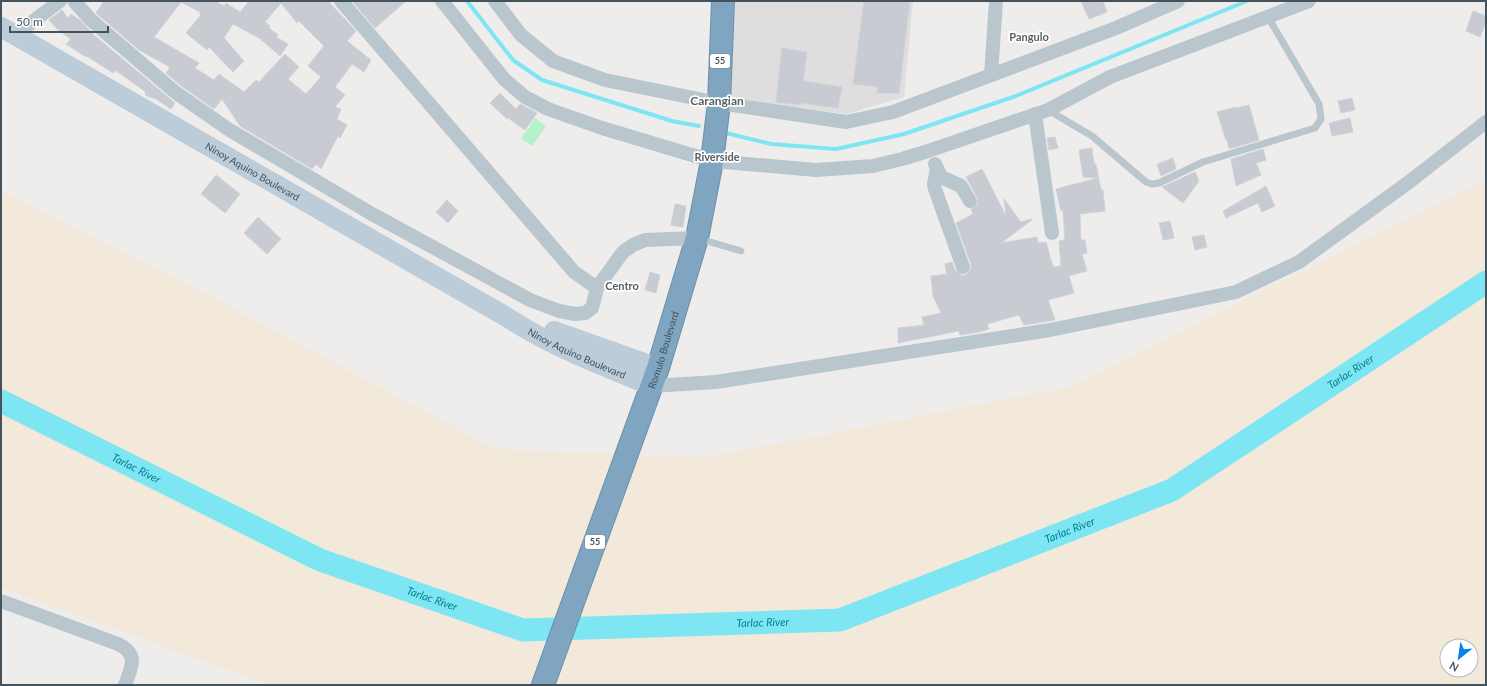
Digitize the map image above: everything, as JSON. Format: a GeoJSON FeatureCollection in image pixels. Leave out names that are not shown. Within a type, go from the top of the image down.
{"type":"FeatureCollection","features":[{"type":"Feature","properties":{"kind":"highway","name":"Romulo Boulevard"},"geometry":{"type":"LineString","coordinates":[[543,685],[652,385],[697,238],[712,161],[719,103],[722,1]]}},
{"type":"Feature","properties":{"kind":"main road","name":"Ninoy Aquino Boulevard"},"geometry":{"type":"LineString","coordinates":[[8,31],[505,316],[524,319],[573,338],[652,385]]}},
{"type":"Feature","properties":{"kind":"street"},"geometry":{"type":"LineString","coordinates":[[8,31],[60,1]]}},
{"type":"Feature","properties":{"kind":"street"},"geometry":{"type":"LineString","coordinates":[[74,1],[91,20],[175,92],[228,129],[399,229],[530,300],[559,311],[575,314],[585,313],[592,308],[597,288],[623,252],[633,244],[645,240],[697,238]]}},
{"type":"Feature","properties":{"kind":"street"},"geometry":{"type":"LineString","coordinates":[[341,1],[574,272],[597,288]]}},
{"type":"Feature","properties":{"kind":"street"},"geometry":{"type":"LineString","coordinates":[[442,1],[504,78],[525,97],[548,109],[602,128],[712,161],[816,170],[873,166],[902,159],[1048,110],[1110,77],[1309,1]]}},
{"type":"Feature","properties":{"kind":"street"},"geometry":{"type":"LineString","coordinates":[[495,1],[521,35],[553,61],[605,80],[719,103],[846,122],[893,112],[1116,28],[1178,1]]}},
{"type":"Feature","properties":{"kind":"street"},"geometry":{"type":"LineString","coordinates":[[991,75],[996,1]]}},
{"type":"Feature","properties":{"kind":"street"},"geometry":{"type":"LineString","coordinates":[[1034,114],[1052,233]]}},
{"type":"Feature","properties":{"kind":"street"},"geometry":{"type":"LineString","coordinates":[[652,385],[716,382],[1043,331],[1236,292],[1299,262],[1409,182],[1486,122]]}},
{"type":"Feature","properties":{"kind":"street"},"geometry":{"type":"LineString","coordinates":[[928,151],[944,179],[955,183],[964,189],[970,201]]}},
{"type":"Feature","properties":{"kind":"street"},"geometry":{"type":"LineString","coordinates":[[937,168],[934,184],[935,189],[963,267]]}},
{"type":"Feature","properties":{"kind":"street"},"geometry":{"type":"LineString","coordinates":[[1,601],[127,648],[132,655],[133,662],[125,685]]}},
{"type":"Feature","properties":{"kind":"lane"},"geometry":{"type":"LineString","coordinates":[[1048,110],[1092,136],[1146,182],[1152,184],[1159,183],[1202,162],[1315,128],[1321,119],[1319,104],[1268,17]]}},
{"type":"Feature","properties":{"kind":"lane"},"geometry":{"type":"LineString","coordinates":[[697,238],[741,251]]}},
{"type":"Feature","properties":{"kind":"shaded area"},"geometry":{"type":"Polygon","coordinates":[[[735,1],[913,1],[904,97],[847,114],[728,100],[735,1]]]}},
{"type":"Feature","properties":{"kind":"green space"},"geometry":{"type":"Polygon","coordinates":[[[535,118],[546,126],[532,146],[521,139],[535,118]]]}},
{"type":"Feature","properties":{"kind":"sand"},"geometry":{"type":"Polygon","coordinates":[[[1486,180],[1486,685],[270,685],[1,588],[1,191],[184,282],[495,449],[709,457],[1070,387],[1486,180]]]}},
{"type":"Feature","properties":{"kind":"building"},"geometry":{"type":"Polygon","coordinates":[[[104,1],[215,1],[224,6],[226,3],[240,12],[249,1],[328,1],[356,31],[347,41],[371,60],[364,72],[352,64],[335,87],[345,95],[335,107],[341,109],[337,119],[347,125],[340,138],[338,136],[321,169],[316,164],[312,169],[240,126],[222,99],[214,109],[180,85],[166,73],[170,67],[139,50],[96,13],[104,1]],[[181,2],[154,37],[199,63],[195,68],[214,80],[219,74],[244,92],[256,80],[259,82],[285,54],[299,67],[288,79],[306,94],[321,77],[308,66],[324,46],[299,21],[297,23],[281,3],[265,22],[270,26],[269,28],[278,35],[276,37],[288,44],[280,56],[259,38],[233,24],[224,38],[244,61],[233,72],[209,47],[207,50],[186,33],[201,15],[200,12],[181,2]]]}},
{"type":"Feature","properties":{"kind":"building"},"geometry":{"type":"Polygon","coordinates":[[[352,1],[406,1],[375,28],[352,1]]]}},
{"type":"Feature","properties":{"kind":"building"},"geometry":{"type":"Polygon","coordinates":[[[864,1],[910,1],[899,93],[877,93],[878,87],[853,84],[864,1]]]}},
{"type":"Feature","properties":{"kind":"building"},"geometry":{"type":"Polygon","coordinates":[[[1081,1],[1103,1],[1107,12],[1089,19],[1081,1]]]}},
{"type":"Feature","properties":{"kind":"building"},"geometry":{"type":"Polygon","coordinates":[[[62,10],[68,18],[71,14],[81,21],[94,35],[175,103],[171,109],[156,99],[145,95],[146,92],[115,70],[113,73],[66,44],[71,39],[57,29],[49,20],[62,10]]]}},
{"type":"Feature","properties":{"kind":"building"},"geometry":{"type":"Polygon","coordinates":[[[1473,11],[1486,16],[1486,22],[1480,37],[1466,31],[1473,11]]]}},
{"type":"Feature","properties":{"kind":"building"},"geometry":{"type":"Polygon","coordinates":[[[782,48],[807,52],[803,81],[842,87],[838,108],[801,103],[801,105],[776,102],[782,48]]]}},
{"type":"Feature","properties":{"kind":"building"},"geometry":{"type":"Polygon","coordinates":[[[500,93],[516,109],[520,104],[537,113],[525,130],[508,118],[507,119],[490,103],[500,93]]]}},
{"type":"Feature","properties":{"kind":"building"},"geometry":{"type":"Polygon","coordinates":[[[1352,98],[1355,110],[1341,113],[1338,101],[1352,98]]]}},
{"type":"Feature","properties":{"kind":"building"},"geometry":{"type":"Polygon","coordinates":[[[1249,105],[1259,140],[1229,149],[1217,112],[1249,105]]]}},
{"type":"Feature","properties":{"kind":"building"},"geometry":{"type":"Polygon","coordinates":[[[1350,118],[1353,132],[1332,136],[1329,123],[1350,118]]]}},
{"type":"Feature","properties":{"kind":"building"},"geometry":{"type":"Polygon","coordinates":[[[1055,137],[1058,148],[1049,150],[1047,138],[1055,137]]]}},
{"type":"Feature","properties":{"kind":"building"},"geometry":{"type":"Polygon","coordinates":[[[1092,148],[1094,164],[1096,164],[1101,190],[1103,190],[1105,211],[1080,214],[1081,240],[1085,240],[1087,253],[1082,254],[1087,271],[1069,276],[1074,293],[1048,300],[1055,320],[1024,325],[1019,315],[987,324],[989,329],[979,332],[960,335],[959,331],[898,343],[898,328],[924,325],[922,317],[941,313],[933,296],[931,276],[947,274],[945,264],[952,262],[955,270],[961,275],[966,275],[971,269],[971,264],[956,223],[973,214],[971,209],[977,205],[978,201],[966,177],[982,169],[1006,216],[1004,199],[1021,222],[1032,220],[1001,243],[1037,237],[1038,243],[1046,242],[1053,267],[1061,266],[1059,241],[1065,240],[1063,210],[1061,211],[1056,189],[1098,178],[1083,177],[1079,150],[1092,148]]]}},
{"type":"Feature","properties":{"kind":"building"},"geometry":{"type":"Polygon","coordinates":[[[1263,149],[1266,160],[1256,163],[1261,175],[1236,186],[1231,159],[1263,149]]]}},
{"type":"Feature","properties":{"kind":"building"},"geometry":{"type":"Polygon","coordinates":[[[1173,158],[1176,169],[1161,176],[1157,164],[1173,158]]]}},
{"type":"Feature","properties":{"kind":"building"},"geometry":{"type":"Polygon","coordinates":[[[1195,172],[1199,181],[1183,203],[1162,187],[1195,172]]]}},
{"type":"Feature","properties":{"kind":"building"},"geometry":{"type":"Polygon","coordinates":[[[216,175],[240,194],[225,213],[201,194],[216,175]]]}},
{"type":"Feature","properties":{"kind":"building"},"geometry":{"type":"Polygon","coordinates":[[[1266,186],[1275,206],[1262,212],[1258,203],[1226,218],[1223,211],[1266,186]]]}},
{"type":"Feature","properties":{"kind":"building"},"geometry":{"type":"Polygon","coordinates":[[[447,200],[458,211],[448,223],[436,212],[447,200]]]}},
{"type":"Feature","properties":{"kind":"building"},"geometry":{"type":"Polygon","coordinates":[[[675,204],[686,206],[683,227],[671,225],[675,204]]]}},
{"type":"Feature","properties":{"kind":"building"},"geometry":{"type":"Polygon","coordinates":[[[258,217],[281,239],[267,254],[244,233],[258,217]]]}},
{"type":"Feature","properties":{"kind":"building"},"geometry":{"type":"Polygon","coordinates":[[[1170,221],[1174,238],[1163,240],[1159,223],[1170,221]]]}},
{"type":"Feature","properties":{"kind":"building"},"geometry":{"type":"Polygon","coordinates":[[[1204,235],[1207,247],[1195,250],[1192,237],[1204,235]]]}},
{"type":"Feature","properties":{"kind":"building"},"geometry":{"type":"Polygon","coordinates":[[[650,272],[660,275],[656,293],[645,290],[650,272]]]}},
{"type":"Feature","properties":{"kind":"waterway"},"geometry":{"type":"LineString","coordinates":[[467,1],[513,60],[542,80],[672,121],[699,126]]}},
{"type":"Feature","properties":{"kind":"waterway"},"geometry":{"type":"LineString","coordinates":[[726,133],[771,144],[836,149],[904,134],[1016,96],[1247,1]]}},
{"type":"Feature","properties":{"kind":"waterway","name":"Tarlac River"},"geometry":{"type":"LineString","coordinates":[[1,401],[320,560],[523,630],[840,620],[1172,490],[1486,282]]}},
{"type":"Feature","properties":{"kind":"district","name":"Pangulo"},"geometry":{"type":"Point","coordinates":[1029,37]}},
{"type":"Feature","properties":{"kind":"district","name":"Carangian"},"geometry":{"type":"Point","coordinates":[717,101]}},
{"type":"Feature","properties":{"kind":"district","name":"Riverside"},"geometry":{"type":"Point","coordinates":[717,157]}},
{"type":"Feature","properties":{"kind":"district","name":"Centro"},"geometry":{"type":"Point","coordinates":[622,286]}}]}
